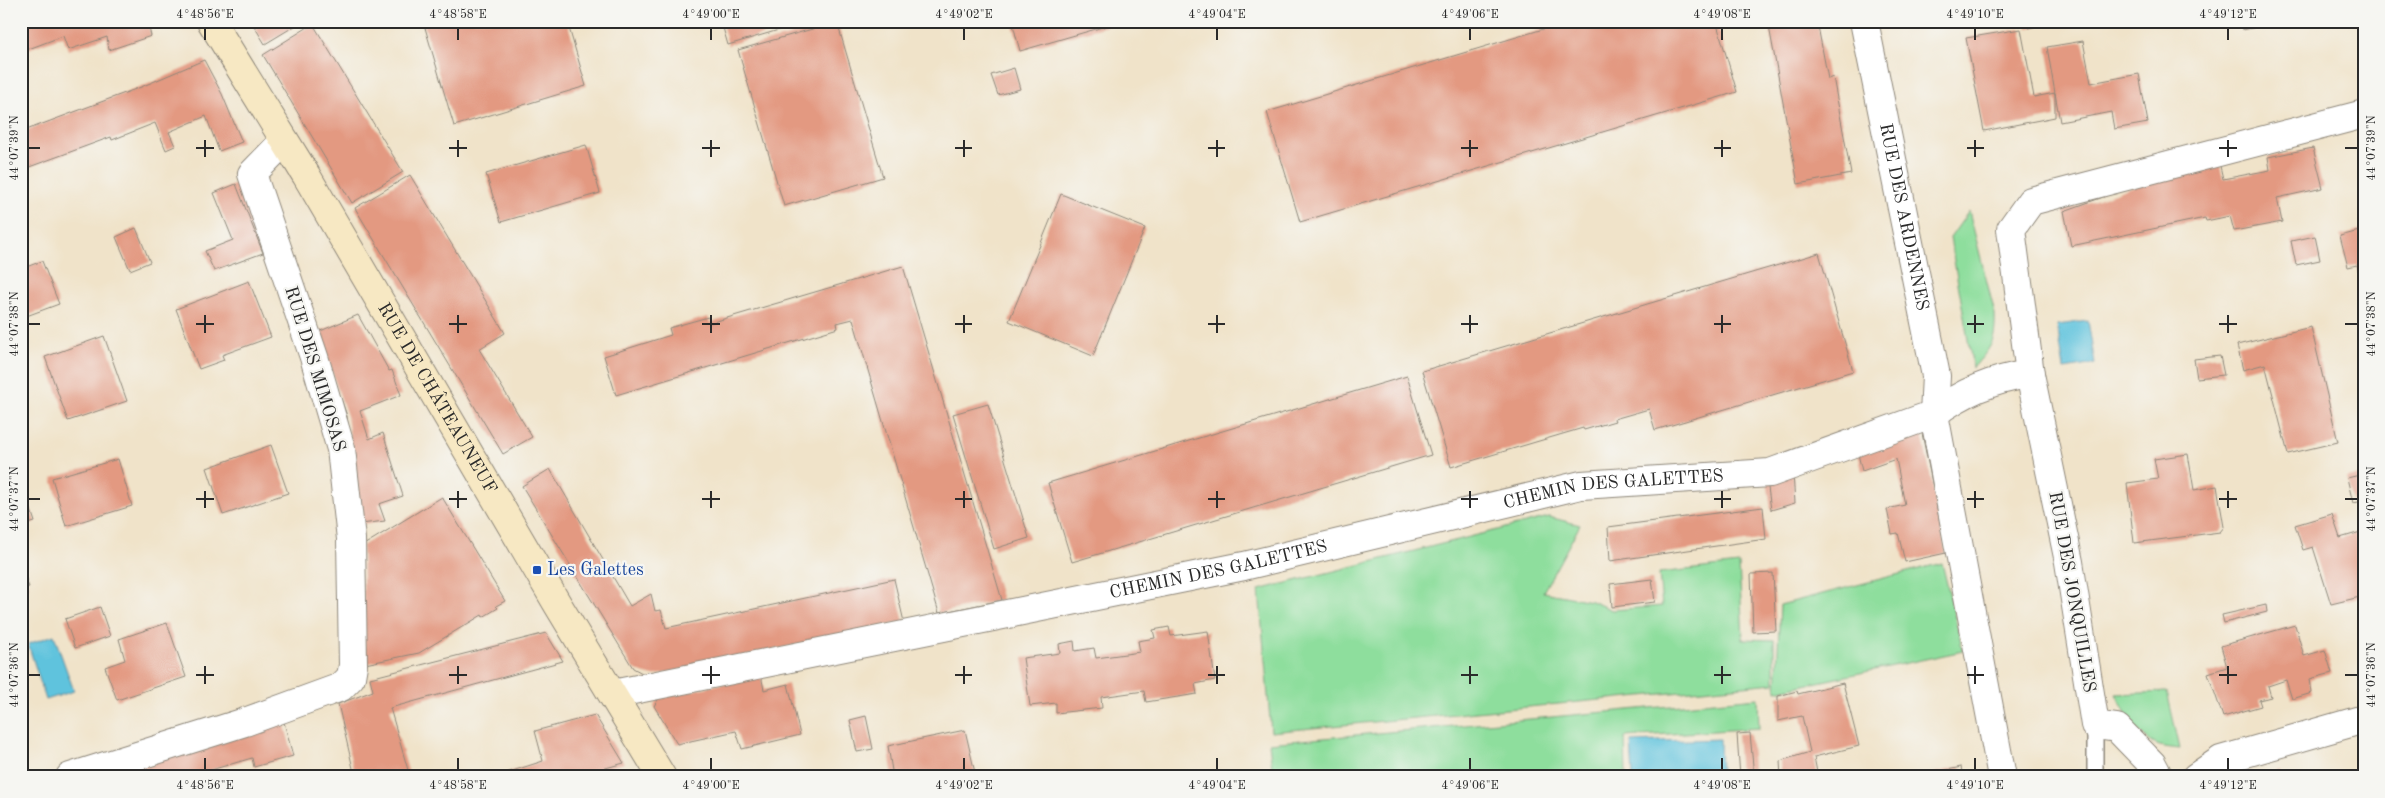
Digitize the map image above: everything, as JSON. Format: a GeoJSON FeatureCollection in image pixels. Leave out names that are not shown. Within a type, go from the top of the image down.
{"type":"FeatureCollection","features":[{"type":"Feature","properties":{"kind":"main road","name":"RUE DE CHÂTEAUNEUF"},"geometry":{"type":"LineString","coordinates":[[211,21],[421,369],[558,605],[662,777]]}},
{"type":"Feature","properties":{"kind":"street","name":"RUE DES ARDENNES"},"geometry":{"type":"LineString","coordinates":[[1864,21],[1936,376],[1934,414],[2002,777]]}},
{"type":"Feature","properties":{"kind":"street"},"geometry":{"type":"LineString","coordinates":[[2030,374],[2011,229],[2031,201],[2364,114]]}},
{"type":"Feature","properties":{"kind":"street","name":"RUE DES MIMOSAS"},"geometry":{"type":"LineString","coordinates":[[70,777],[245,722],[341,687],[351,677],[353,665],[351,539],[341,449],[307,338],[252,174],[284,141]]}},
{"type":"Feature","properties":{"kind":"street","name":"CHEMIN DES GALETTES"},"geometry":{"type":"LineString","coordinates":[[613,694],[1244,566],[1581,484],[1770,473],[1934,414],[1952,400],[2006,377],[2030,374]]}},
{"type":"Feature","properties":{"kind":"street","name":"RUE DES JONQUILLES"},"geometry":{"type":"LineString","coordinates":[[2030,374],[2069,562],[2095,725]]}},
{"type":"Feature","properties":{"kind":"street"},"geometry":{"type":"LineString","coordinates":[[2196,777],[2221,760],[2364,719]]}},
{"type":"Feature","properties":{"kind":"street"},"geometry":{"type":"LineString","coordinates":[[2095,725],[2117,728],[2152,764],[2159,777]]}},
{"type":"Feature","properties":{"kind":"lane"},"geometry":{"type":"LineString","coordinates":[[2095,725],[2096,777]]}},
{"type":"Feature","properties":{"kind":"green space"},"geometry":{"type":"Polygon","coordinates":[[[1969,211],[1995,314],[1995,332],[1991,344],[1973,368],[1950,238],[1969,211]]]}},
{"type":"Feature","properties":{"kind":"green space"},"geometry":{"type":"Polygon","coordinates":[[[1549,517],[1580,525],[1543,592],[1591,601],[1612,610],[1662,606],[1659,573],[1739,564],[1743,639],[1774,640],[1774,683],[1271,732],[1259,590],[1549,517]]]}},
{"type":"Feature","properties":{"kind":"green space"},"geometry":{"type":"Polygon","coordinates":[[[1942,563],[1963,651],[1776,691],[1780,605],[1942,563]]]}},
{"type":"Feature","properties":{"kind":"green space"},"geometry":{"type":"Polygon","coordinates":[[[2167,692],[2180,749],[2159,746],[2143,736],[2132,723],[2116,694],[2167,692]]]}},
{"type":"Feature","properties":{"kind":"green space"},"geometry":{"type":"Polygon","coordinates":[[[1758,698],[1759,728],[1625,737],[1626,777],[1273,777],[1269,743],[1758,698]]]}},
{"type":"Feature","properties":{"kind":"water"},"geometry":{"type":"Polygon","coordinates":[[[2088,321],[2095,364],[2064,369],[2057,325],[2088,321]]]}},
{"type":"Feature","properties":{"kind":"water"},"geometry":{"type":"Polygon","coordinates":[[[54,635],[74,691],[46,700],[28,644],[54,635]]]}},
{"type":"Feature","properties":{"kind":"water"},"geometry":{"type":"Polygon","coordinates":[[[1720,739],[1721,777],[1633,777],[1631,742],[1720,739]]]}},
{"type":"Feature","properties":{"kind":"building"},"geometry":{"type":"Polygon","coordinates":[[[21,21],[151,21],[148,24],[151,36],[109,50],[107,37],[68,50],[63,36],[26,50],[27,54],[21,56],[21,21]]]}},
{"type":"Feature","properties":{"kind":"building"},"geometry":{"type":"Polygon","coordinates":[[[251,21],[303,21],[265,44],[251,21]]]}},
{"type":"Feature","properties":{"kind":"building"},"geometry":{"type":"Polygon","coordinates":[[[423,21],[567,21],[586,86],[454,126],[423,21]]]}},
{"type":"Feature","properties":{"kind":"building"},"geometry":{"type":"Polygon","coordinates":[[[721,21],[806,21],[806,22],[728,45],[721,21]]]}},
{"type":"Feature","properties":{"kind":"building"},"geometry":{"type":"Polygon","coordinates":[[[1012,21],[1120,21],[1120,22],[1020,51],[1012,21]]]}},
{"type":"Feature","properties":{"kind":"building"},"geometry":{"type":"Polygon","coordinates":[[[1570,21],[1716,21],[1737,92],[1300,222],[1267,112],[1570,21]]]}},
{"type":"Feature","properties":{"kind":"building"},"geometry":{"type":"Polygon","coordinates":[[[1768,21],[1817,21],[1828,79],[1833,77],[1851,174],[1798,184],[1768,21]]]}},
{"type":"Feature","properties":{"kind":"building"},"geometry":{"type":"Polygon","coordinates":[[[2027,21],[2056,21],[2056,22],[2028,28],[2027,21]]]}},
{"type":"Feature","properties":{"kind":"building"},"geometry":{"type":"Polygon","coordinates":[[[2241,21],[2280,21],[2280,22],[2243,30],[2241,21]]]}},
{"type":"Feature","properties":{"kind":"building"},"geometry":{"type":"Polygon","coordinates":[[[837,22],[883,177],[784,206],[738,50],[837,22]]]}},
{"type":"Feature","properties":{"kind":"building"},"geometry":{"type":"Polygon","coordinates":[[[313,24],[403,172],[352,203],[263,55],[313,24]]]}},
{"type":"Feature","properties":{"kind":"building"},"geometry":{"type":"Polygon","coordinates":[[[2021,29],[2034,97],[2055,93],[2055,117],[1984,131],[1966,38],[2021,29]]]}},
{"type":"Feature","properties":{"kind":"building"},"geometry":{"type":"Polygon","coordinates":[[[2083,41],[2091,83],[2139,74],[2148,123],[2114,129],[2111,112],[2060,122],[2047,47],[2083,41]]]}},
{"type":"Feature","properties":{"kind":"building"},"geometry":{"type":"Polygon","coordinates":[[[204,60],[222,94],[242,142],[219,151],[206,116],[169,132],[175,146],[166,150],[155,123],[112,140],[111,137],[21,170],[21,132],[141,87],[204,60]]]}},
{"type":"Feature","properties":{"kind":"building"},"geometry":{"type":"Polygon","coordinates":[[[1014,68],[1020,89],[998,95],[991,75],[1014,68]]]}},
{"type":"Feature","properties":{"kind":"building"},"geometry":{"type":"Polygon","coordinates":[[[586,145],[600,193],[501,222],[486,174],[586,145]]]}},
{"type":"Feature","properties":{"kind":"building"},"geometry":{"type":"Polygon","coordinates":[[[2313,148],[2323,188],[2277,198],[2282,222],[2234,231],[2230,216],[2206,221],[2205,218],[2071,246],[2064,211],[2168,174],[2220,166],[2223,179],[2270,170],[2268,157],[2313,148]]]}},
{"type":"Feature","properties":{"kind":"building"},"geometry":{"type":"Polygon","coordinates":[[[410,175],[505,333],[479,349],[532,437],[503,454],[355,208],[410,175]]]}},
{"type":"Feature","properties":{"kind":"building"},"geometry":{"type":"Polygon","coordinates":[[[236,184],[263,253],[214,271],[205,251],[233,240],[214,193],[236,184]]]}},
{"type":"Feature","properties":{"kind":"building"},"geometry":{"type":"Polygon","coordinates":[[[1061,194],[1145,228],[1093,356],[1009,321],[1061,194]]]}},
{"type":"Feature","properties":{"kind":"building"},"geometry":{"type":"Polygon","coordinates":[[[136,228],[150,262],[130,270],[116,237],[136,228]]]}},
{"type":"Feature","properties":{"kind":"building"},"geometry":{"type":"Polygon","coordinates":[[[2363,230],[2363,290],[2357,265],[2348,267],[2340,236],[2363,230]]]}},
{"type":"Feature","properties":{"kind":"building"},"geometry":{"type":"Polygon","coordinates":[[[2315,236],[2320,260],[2296,265],[2291,241],[2315,236]]]}},
{"type":"Feature","properties":{"kind":"building"},"geometry":{"type":"Polygon","coordinates":[[[1819,253],[1853,371],[1655,430],[1649,409],[1614,419],[1615,421],[1584,430],[1583,428],[1451,467],[1422,371],[1819,253]]]}},
{"type":"Feature","properties":{"kind":"building"},"geometry":{"type":"Polygon","coordinates":[[[42,261],[59,304],[21,318],[21,269],[42,261]]]}},
{"type":"Feature","properties":{"kind":"building"},"geometry":{"type":"Polygon","coordinates":[[[903,266],[1002,600],[939,613],[853,319],[837,323],[838,328],[616,395],[604,356],[671,335],[669,328],[708,317],[710,323],[903,266]]]}},
{"type":"Feature","properties":{"kind":"building"},"geometry":{"type":"Polygon","coordinates":[[[249,281],[271,337],[222,355],[224,360],[199,369],[176,309],[249,281]]]}},
{"type":"Feature","properties":{"kind":"building"},"geometry":{"type":"Polygon","coordinates":[[[358,315],[389,371],[392,370],[401,395],[360,411],[369,439],[383,433],[403,496],[379,504],[385,521],[361,524],[347,416],[318,332],[358,315]]]}},
{"type":"Feature","properties":{"kind":"building"},"geometry":{"type":"Polygon","coordinates":[[[2311,327],[2338,442],[2288,454],[2265,364],[2243,370],[2237,345],[2311,327]]]}},
{"type":"Feature","properties":{"kind":"building"},"geometry":{"type":"Polygon","coordinates":[[[104,336],[127,401],[68,421],[45,357],[104,336]]]}},
{"type":"Feature","properties":{"kind":"building"},"geometry":{"type":"Polygon","coordinates":[[[2220,356],[2224,375],[2197,378],[2194,359],[2220,356]]]}},
{"type":"Feature","properties":{"kind":"building"},"geometry":{"type":"Polygon","coordinates":[[[1407,376],[1431,455],[1072,562],[1048,483],[1407,376]]]}},
{"type":"Feature","properties":{"kind":"building"},"geometry":{"type":"Polygon","coordinates":[[[988,404],[1029,538],[994,549],[953,414],[988,404]]]}},
{"type":"Feature","properties":{"kind":"building"},"geometry":{"type":"Polygon","coordinates":[[[1922,433],[1946,553],[1905,562],[1898,533],[1892,534],[1887,509],[1905,505],[1896,459],[1862,471],[1858,454],[1922,433]]]}},
{"type":"Feature","properties":{"kind":"building"},"geometry":{"type":"Polygon","coordinates":[[[271,445],[288,493],[223,515],[207,468],[271,445]]]}},
{"type":"Feature","properties":{"kind":"building"},"geometry":{"type":"Polygon","coordinates":[[[2188,454],[2194,490],[2217,486],[2224,527],[2220,532],[2134,543],[2127,483],[2158,479],[2154,459],[2188,454]]]}},
{"type":"Feature","properties":{"kind":"building"},"geometry":{"type":"Polygon","coordinates":[[[118,459],[132,506],[66,526],[52,478],[118,459]]]}},
{"type":"Feature","properties":{"kind":"building"},"geometry":{"type":"Polygon","coordinates":[[[550,469],[630,606],[651,594],[655,611],[661,610],[666,628],[894,579],[904,622],[653,676],[642,673],[633,668],[522,486],[550,469]]]}},
{"type":"Feature","properties":{"kind":"building"},"geometry":{"type":"Polygon","coordinates":[[[1793,473],[1795,503],[1771,510],[1767,480],[1793,473]]]}},
{"type":"Feature","properties":{"kind":"building"},"geometry":{"type":"Polygon","coordinates":[[[2364,474],[2364,501],[2353,503],[2347,478],[2364,474]]]}},
{"type":"Feature","properties":{"kind":"building"},"geometry":{"type":"Polygon","coordinates":[[[442,497],[505,601],[496,606],[498,608],[483,617],[482,615],[419,653],[365,664],[362,546],[442,497]]]}},
{"type":"Feature","properties":{"kind":"building"},"geometry":{"type":"Polygon","coordinates":[[[30,507],[35,522],[21,526],[21,510],[30,507]]]}},
{"type":"Feature","properties":{"kind":"building"},"geometry":{"type":"Polygon","coordinates":[[[1763,507],[1766,539],[1610,561],[1608,527],[1763,507]]]}},
{"type":"Feature","properties":{"kind":"building"},"geometry":{"type":"Polygon","coordinates":[[[2332,514],[2340,538],[2364,531],[2364,596],[2331,604],[2313,547],[2303,550],[2295,525],[2332,514]]]}},
{"type":"Feature","properties":{"kind":"building"},"geometry":{"type":"Polygon","coordinates":[[[21,566],[29,587],[21,589],[21,566]]]}},
{"type":"Feature","properties":{"kind":"building"},"geometry":{"type":"Polygon","coordinates":[[[1773,573],[1776,631],[1753,632],[1751,574],[1773,573]]]}},
{"type":"Feature","properties":{"kind":"building"},"geometry":{"type":"Polygon","coordinates":[[[1652,579],[1655,602],[1612,607],[1610,584],[1652,579]]]}},
{"type":"Feature","properties":{"kind":"building"},"geometry":{"type":"Polygon","coordinates":[[[2266,605],[2267,612],[2224,623],[2222,615],[2266,605]]]}},
{"type":"Feature","properties":{"kind":"building"},"geometry":{"type":"Polygon","coordinates":[[[100,607],[110,636],[75,648],[65,619],[100,607]]]}},
{"type":"Feature","properties":{"kind":"building"},"geometry":{"type":"Polygon","coordinates":[[[167,623],[186,677],[117,700],[105,667],[125,660],[119,639],[167,623]]]}},
{"type":"Feature","properties":{"kind":"building"},"geometry":{"type":"Polygon","coordinates":[[[2295,625],[2304,656],[2325,650],[2332,673],[2310,679],[2312,693],[2292,699],[2286,680],[2268,686],[2271,697],[2259,700],[2261,706],[2223,717],[2208,673],[2227,667],[2221,646],[2295,625]]]}},
{"type":"Feature","properties":{"kind":"building"},"geometry":{"type":"Polygon","coordinates":[[[1169,627],[1171,636],[1208,631],[1215,680],[1195,684],[1197,694],[1146,702],[1144,691],[1101,697],[1102,708],[1056,713],[1056,703],[1030,706],[1023,658],[1060,653],[1059,644],[1074,641],[1075,651],[1094,648],[1096,658],[1140,652],[1138,641],[1155,638],[1153,630],[1169,627]]]}},
{"type":"Feature","properties":{"kind":"building"},"geometry":{"type":"Polygon","coordinates":[[[546,633],[563,661],[390,708],[410,777],[355,777],[338,704],[373,691],[370,678],[546,633]]]}},
{"type":"Feature","properties":{"kind":"building"},"geometry":{"type":"Polygon","coordinates":[[[761,675],[764,690],[788,684],[800,735],[742,749],[736,731],[677,744],[654,706],[659,698],[761,675]]]}},
{"type":"Feature","properties":{"kind":"building"},"geometry":{"type":"Polygon","coordinates":[[[1843,683],[1859,746],[1814,757],[1818,777],[1781,777],[1780,761],[1810,752],[1802,716],[1778,721],[1778,696],[1797,691],[1798,694],[1843,683]]]}},
{"type":"Feature","properties":{"kind":"building"},"geometry":{"type":"Polygon","coordinates":[[[595,715],[624,763],[573,777],[494,777],[543,761],[535,731],[595,715]]]}},
{"type":"Feature","properties":{"kind":"building"},"geometry":{"type":"Polygon","coordinates":[[[866,716],[873,749],[857,752],[850,720],[866,716]]]}},
{"type":"Feature","properties":{"kind":"building"},"geometry":{"type":"Polygon","coordinates":[[[284,722],[293,756],[254,767],[252,758],[187,777],[99,777],[284,722]]]}},
{"type":"Feature","properties":{"kind":"building"},"geometry":{"type":"Polygon","coordinates":[[[965,730],[976,777],[893,777],[888,746],[965,730]]]}},
{"type":"Feature","properties":{"kind":"building"},"geometry":{"type":"Polygon","coordinates":[[[1750,733],[1754,777],[1740,777],[1737,734],[1750,733]]]}},
{"type":"Feature","properties":{"kind":"building"},"geometry":{"type":"Polygon","coordinates":[[[1961,767],[1963,777],[1935,777],[1934,773],[1961,767]]]}},
{"type":"Feature","properties":{"kind":"building"},"geometry":{"type":"Polygon","coordinates":[[[2280,771],[2281,777],[2259,777],[2259,776],[2280,771]]]}},
{"type":"Feature","properties":{"kind":"place","name":"Les Galettes"},"geometry":{"type":"Point","coordinates":[537,570]}}]}
